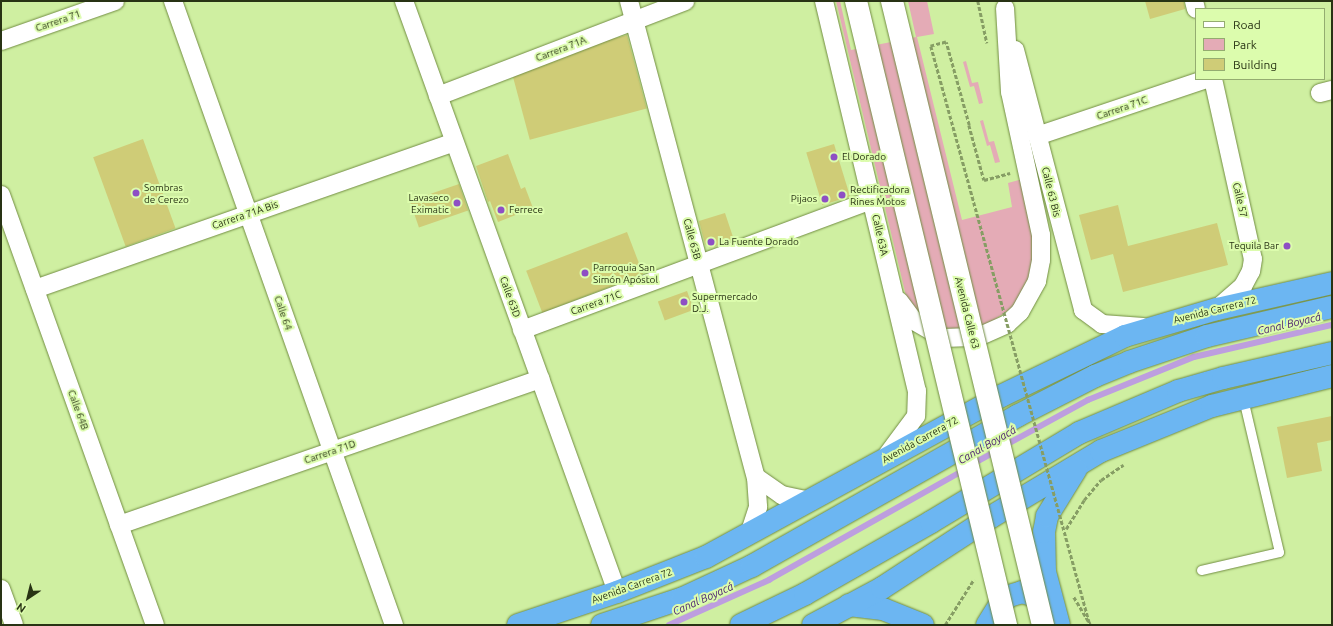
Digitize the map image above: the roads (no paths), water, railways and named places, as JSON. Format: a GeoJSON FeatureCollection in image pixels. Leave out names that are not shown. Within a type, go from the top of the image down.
{"type":"FeatureCollection","features":[{"type":"Feature","properties":{"kind":"highway","name":"Avenida Carrera 72"},"geometry":{"type":"LineString","coordinates":[[518,625],[617,592],[706,557],[749,535],[1023,384],[1102,347],[1151,328],[1217,309],[1332,283]]}},
{"type":"Feature","properties":{"kind":"highway"},"geometry":{"type":"LineString","coordinates":[[602,625],[683,598],[752,566],[1070,388],[1129,362],[1193,340],[1332,307]]}},
{"type":"Feature","properties":{"kind":"highway"},"geometry":{"type":"LineString","coordinates":[[1070,388],[1102,347]]}},
{"type":"Feature","properties":{"kind":"highway"},"geometry":{"type":"LineString","coordinates":[[741,625],[806,594],[931,522],[1060,444],[1099,424],[1151,402],[1201,385],[1332,353]]}},
{"type":"Feature","properties":{"kind":"highway"},"geometry":{"type":"LineString","coordinates":[[813,625],[882,588],[1080,463],[1115,444],[1166,423],[1243,397],[1332,376]]}},
{"type":"Feature","properties":{"kind":"highway"},"geometry":{"type":"LineString","coordinates":[[1023,384],[1070,388]]}},
{"type":"Feature","properties":{"kind":"highway"},"geometry":{"type":"LineString","coordinates":[[1059,625],[1045,572],[1044,532],[1047,516],[1056,499],[1080,463]]}},
{"type":"Feature","properties":{"kind":"highway"},"geometry":{"type":"LineString","coordinates":[[988,625],[1000,604],[1009,596],[1022,592],[1053,601]]}},
{"type":"Feature","properties":{"kind":"highway"},"geometry":{"type":"LineString","coordinates":[[850,605],[883,609],[923,625]]}},
{"type":"Feature","properties":{"kind":"main road"},"geometry":{"type":"LineString","coordinates":[[856,1],[1006,625]]}},
{"type":"Feature","properties":{"kind":"main road","name":"Avenida Calle 63"},"geometry":{"type":"LineString","coordinates":[[892,1],[1043,625]]}},
{"type":"Feature","properties":{"kind":"street","name":"Carrera 71"},"geometry":{"type":"LineString","coordinates":[[1,41],[115,1]]}},
{"type":"Feature","properties":{"kind":"street","name":"Calle 64"},"geometry":{"type":"LineString","coordinates":[[173,1],[394,625]]}},
{"type":"Feature","properties":{"kind":"street","name":"Calle 63D"},"geometry":{"type":"LineString","coordinates":[[404,1],[617,592]]}},
{"type":"Feature","properties":{"kind":"street","name":"Calle 63B"},"geometry":{"type":"LineString","coordinates":[[629,1],[756,477],[758,507],[749,535]]}},
{"type":"Feature","properties":{"kind":"street","name":"Carrera 71A"},"geometry":{"type":"LineString","coordinates":[[438,96],[685,1]]}},
{"type":"Feature","properties":{"kind":"street","name":"Calle 63A"},"geometry":{"type":"LineString","coordinates":[[824,1],[917,391],[918,406],[911,426],[883,460]]}},
{"type":"Feature","properties":{"kind":"street","name":"Calle 63 Bis"},"geometry":{"type":"LineString","coordinates":[[1004,4],[1082,310],[1102,324],[1151,328]]}},
{"type":"Feature","properties":{"kind":"street"},"geometry":{"type":"LineString","coordinates":[[894,292],[905,310],[927,330],[944,338],[962,340],[985,335],[1007,324],[1020,312],[1037,281],[1041,260],[1041,235],[1010,92],[1004,4]]}},
{"type":"Feature","properties":{"kind":"street","name":"Carrera 71C"},"geometry":{"type":"LineString","coordinates":[[1037,136],[1203,80]]}},
{"type":"Feature","properties":{"kind":"street","name":"Calle 57"},"geometry":{"type":"LineString","coordinates":[[1213,80],[1253,259],[1251,271],[1243,286],[1217,309]]}},
{"type":"Feature","properties":{"kind":"street","name":"Carrera 71A Bis"},"geometry":{"type":"LineString","coordinates":[[35,289],[454,142]]}},
{"type":"Feature","properties":{"kind":"street","name":"Calle 64B"},"geometry":{"type":"LineString","coordinates":[[1,194],[155,625]]}},
{"type":"Feature","properties":{"kind":"street","name":"Carrera 71C"},"geometry":{"type":"LineString","coordinates":[[522,330],[872,200]]}},
{"type":"Feature","properties":{"kind":"street","name":"Carrera 71D"},"geometry":{"type":"LineString","coordinates":[[119,525],[540,379]]}},
{"type":"Feature","properties":{"kind":"street"},"geometry":{"type":"LineString","coordinates":[[756,477],[782,495],[811,501]]}},
{"type":"Feature","properties":{"kind":"street"},"geometry":{"type":"LineString","coordinates":[[1,589],[14,625]]}},
{"type":"Feature","properties":{"kind":"lane"},"geometry":{"type":"LineString","coordinates":[[1201,570],[1279,552],[1243,397]]}},
{"type":"Feature","properties":{"kind":"waterway","name":"Canal Boyacá"},"geometry":{"type":"LineString","coordinates":[[1004,446],[1088,400],[1194,357],[1332,325]]}},
{"type":"Feature","properties":{"kind":"waterway","name":"Canal Boyacá"},"geometry":{"type":"LineString","coordinates":[[973,464],[996,451]]}},
{"type":"Feature","properties":{"kind":"waterway","name":"Canal Boyacá"},"geometry":{"type":"LineString","coordinates":[[669,625],[769,580],[964,470]]}},
{"type":"Feature","properties":{"kind":"place","name":"El Dorado"},"geometry":{"type":"Point","coordinates":[834,157]}},
{"type":"Feature","properties":{"kind":"place","name":"Sombras de Cerezo"},"geometry":{"type":"Point","coordinates":[136,193]}},
{"type":"Feature","properties":{"kind":"place","name":"Rectificadora Rines Motos"},"geometry":{"type":"Point","coordinates":[842,195]}},
{"type":"Feature","properties":{"kind":"place","name":"Pijaos"},"geometry":{"type":"Point","coordinates":[825,199]}},
{"type":"Feature","properties":{"kind":"place","name":"Lavaseco Eximatic"},"geometry":{"type":"Point","coordinates":[457,203]}},
{"type":"Feature","properties":{"kind":"place","name":"Ferrece"},"geometry":{"type":"Point","coordinates":[501,210]}},
{"type":"Feature","properties":{"kind":"place","name":"La Fuente Dorado"},"geometry":{"type":"Point","coordinates":[711,242]}},
{"type":"Feature","properties":{"kind":"place","name":"Tequila Bar"},"geometry":{"type":"Point","coordinates":[1287,246]}},
{"type":"Feature","properties":{"kind":"place","name":"Parroquia San Simón Apóstol"},"geometry":{"type":"Point","coordinates":[585,273]}},
{"type":"Feature","properties":{"kind":"place","name":"Supermercado D.J."},"geometry":{"type":"Point","coordinates":[684,302]}}]}
